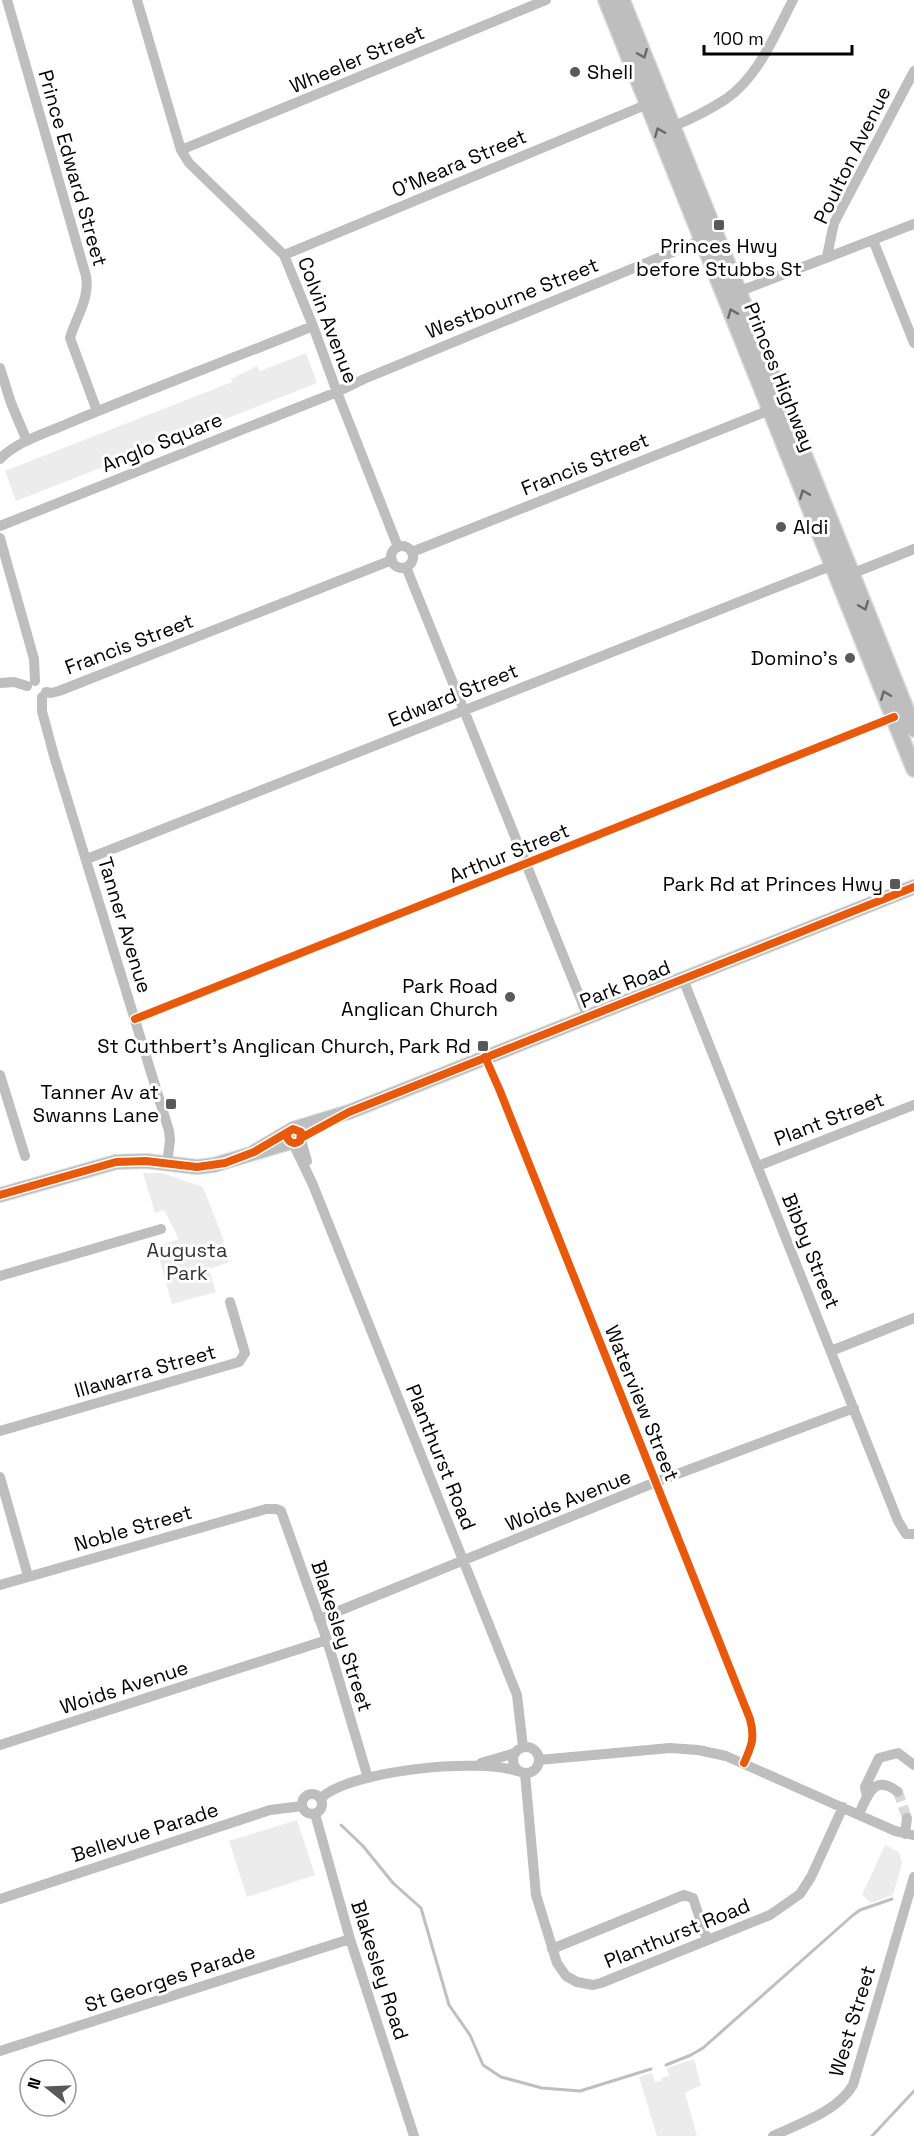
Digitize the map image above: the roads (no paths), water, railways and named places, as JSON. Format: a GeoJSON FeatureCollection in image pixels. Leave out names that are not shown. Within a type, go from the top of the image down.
{"type":"FeatureCollection","features":[{"type":"Feature","properties":{"kind":"highway","name":"Princes Highway"},"geometry":{"type":"LineString","coordinates":[[606,0],[914,769]]}},
{"type":"Feature","properties":{"kind":"highway","name":"Princes Highway"},"geometry":{"type":"LineString","coordinates":[[622,0],[914,729]]}},
{"type":"Feature","properties":{"kind":"main road","name":"Park Road"},"geometry":{"type":"LineString","coordinates":[[0,1194],[116,1162],[146,1161],[196,1167],[225,1163],[295,1137],[349,1112],[485,1057],[914,887]]}},
{"type":"Feature","properties":{"kind":"street","name":"Prince Edward Street"},"geometry":{"type":"LineString","coordinates":[[7,0],[88,285],[70,338],[97,411]]}},
{"type":"Feature","properties":{"kind":"street","name":"Colvin Avenue"},"geometry":{"type":"LineString","coordinates":[[137,0],[181,150],[189,163],[284,255],[314,326],[337,392],[398,547]]}},
{"type":"Feature","properties":{"kind":"street","name":"Wheeler Street"},"geometry":{"type":"LineString","coordinates":[[181,150],[546,0]]}},
{"type":"Feature","properties":{"kind":"street"},"geometry":{"type":"LineString","coordinates":[[672,127],[709,109],[742,85],[768,48],[794,0]]}},
{"type":"Feature","properties":{"kind":"street","name":"Poulton Avenue"},"geometry":{"type":"LineString","coordinates":[[827,256],[834,223],[914,71]]}},
{"type":"Feature","properties":{"kind":"street","name":"O'Meara Street"},"geometry":{"type":"LineString","coordinates":[[284,255],[648,104]]}},
{"type":"Feature","properties":{"kind":"street"},"geometry":{"type":"LineString","coordinates":[[738,292],[914,224]]}},
{"type":"Feature","properties":{"kind":"street","name":"Westbourne Street"},"geometry":{"type":"LineString","coordinates":[[337,392],[702,240]]}},
{"type":"Feature","properties":{"kind":"street"},"geometry":{"type":"LineString","coordinates":[[873,240],[914,343]]}},
{"type":"Feature","properties":{"kind":"street"},"geometry":{"type":"LineString","coordinates":[[0,459],[27,441],[97,411],[314,326]]}},
{"type":"Feature","properties":{"kind":"street"},"geometry":{"type":"LineString","coordinates":[[0,369],[27,441]]}},
{"type":"Feature","properties":{"kind":"street","name":"Anglo Square"},"geometry":{"type":"LineString","coordinates":[[0,526],[337,392]]}},
{"type":"Feature","properties":{"kind":"street","name":"Francis Street"},"geometry":{"type":"LineString","coordinates":[[412,552],[770,410]]}},
{"type":"Feature","properties":{"kind":"street"},"geometry":{"type":"LineString","coordinates":[[0,538],[34,659],[30,694],[44,694]]}},
{"type":"Feature","properties":{"kind":"street"},"geometry":{"type":"LineString","coordinates":[[398,547],[407,547],[412,552],[413,559],[406,567],[396,566],[392,560],[393,551],[398,547]]}},
{"type":"Feature","properties":{"kind":"street"},"geometry":{"type":"LineString","coordinates":[[851,574],[914,549]]}},
{"type":"Feature","properties":{"kind":"street","name":"Francis Street"},"geometry":{"type":"LineString","coordinates":[[44,694],[59,691],[392,560]]}},
{"type":"Feature","properties":{"kind":"street","name":"Edward Street"},"geometry":{"type":"LineString","coordinates":[[87,859],[833,565]]}},
{"type":"Feature","properties":{"kind":"street"},"geometry":{"type":"LineString","coordinates":[[406,567],[588,1017]]}},
{"type":"Feature","properties":{"kind":"street"},"geometry":{"type":"LineString","coordinates":[[0,683],[31,684]]}},
{"type":"Feature","properties":{"kind":"street","name":"Tanner Avenue"},"geometry":{"type":"LineString","coordinates":[[44,694],[42,711],[51,745],[169,1131],[167,1164]]}},
{"type":"Feature","properties":{"kind":"street","name":"Arthur Street"},"geometry":{"type":"LineString","coordinates":[[135,1019],[894,717]]}},
{"type":"Feature","properties":{"kind":"street","name":"Bibby Street"},"geometry":{"type":"LineString","coordinates":[[683,979],[898,1521],[910,1535]]}},
{"type":"Feature","properties":{"kind":"street","name":"Waterview Street"},"geometry":{"type":"LineString","coordinates":[[485,1057],[750,1719],[754,1734],[752,1746],[744,1763]]}},
{"type":"Feature","properties":{"kind":"street"},"geometry":{"type":"LineString","coordinates":[[0,1075],[25,1156]]}},
{"type":"Feature","properties":{"kind":"street","name":"Plant Street"},"geometry":{"type":"LineString","coordinates":[[758,1166],[914,1105]]}},
{"type":"Feature","properties":{"kind":"street","name":"Planthurst Road"},"geometry":{"type":"LineString","coordinates":[[295,1137],[517,1695],[519,1750]]}},
{"type":"Feature","properties":{"kind":"street"},"geometry":{"type":"LineString","coordinates":[[0,1276],[160,1229]]}},
{"type":"Feature","properties":{"kind":"street","name":"Illawarra Street"},"geometry":{"type":"LineString","coordinates":[[0,1431],[239,1362],[245,1353],[230,1302]]}},
{"type":"Feature","properties":{"kind":"street"},"geometry":{"type":"LineString","coordinates":[[831,1351],[914,1318]]}},
{"type":"Feature","properties":{"kind":"street","name":"Woids Avenue"},"geometry":{"type":"LineString","coordinates":[[319,1618],[656,1482],[854,1408]]}},
{"type":"Feature","properties":{"kind":"street"},"geometry":{"type":"LineString","coordinates":[[0,1477],[28,1576]]}},
{"type":"Feature","properties":{"kind":"street","name":"Noble Street"},"geometry":{"type":"LineString","coordinates":[[0,1585],[266,1509],[276,1509]]}},
{"type":"Feature","properties":{"kind":"street","name":"Blakesley Street"},"geometry":{"type":"LineString","coordinates":[[276,1509],[281,1511],[285,1520],[327,1641],[368,1778]]}},
{"type":"Feature","properties":{"kind":"street","name":"Woids Avenue"},"geometry":{"type":"LineString","coordinates":[[0,1745],[327,1641]]}},
{"type":"Feature","properties":{"kind":"street"},"geometry":{"type":"LineString","coordinates":[[539,1760],[670,1748],[698,1750],[726,1756],[744,1763],[912,1835]]}},
{"type":"Feature","properties":{"kind":"street"},"geometry":{"type":"LineString","coordinates":[[475,1766],[486,1760],[519,1750],[534,1750],[539,1760]]}},
{"type":"Feature","properties":{"kind":"street"},"geometry":{"type":"LineString","coordinates":[[519,1750],[512,1762],[521,1772]]}},
{"type":"Feature","properties":{"kind":"street"},"geometry":{"type":"LineString","coordinates":[[867,1797],[865,1787],[879,1758],[898,1753],[914,1765]]}},
{"type":"Feature","properties":{"kind":"street"},"geometry":{"type":"LineString","coordinates":[[321,1798],[327,1792],[368,1778],[409,1768],[475,1766],[500,1767],[521,1772],[534,1770],[539,1760]]}},
{"type":"Feature","properties":{"kind":"street","name":"Planthurst Road"},"geometry":{"type":"LineString","coordinates":[[521,1772],[536,1895],[557,1964],[566,1976],[577,1982],[593,1985],[770,1915],[800,1894],[812,1877],[843,1807]]}},
{"type":"Feature","properties":{"kind":"street"},"geometry":{"type":"LineString","coordinates":[[859,1814],[872,1788],[878,1785],[892,1787],[898,1791]]}},
{"type":"Feature","properties":{"kind":"street"},"geometry":{"type":"LineString","coordinates":[[308,1794],[315,1794],[321,1798],[322,1808],[315,1814],[308,1813],[302,1806],[303,1799],[308,1794]]}},
{"type":"Feature","properties":{"kind":"street","name":"Bellevue Parade"},"geometry":{"type":"LineString","coordinates":[[0,1899],[270,1810],[302,1806]]}},
{"type":"Feature","properties":{"kind":"street","name":"Blakesley Road"},"geometry":{"type":"LineString","coordinates":[[315,1814],[350,1939],[414,2136]]}},
{"type":"Feature","properties":{"kind":"street"},"geometry":{"type":"LineString","coordinates":[[907,1818],[912,1835]]}},
{"type":"Feature","properties":{"kind":"street","name":"West Street"},"geometry":{"type":"LineString","coordinates":[[773,2136],[831,2108],[848,2094],[853,2085],[914,1877]]}},
{"type":"Feature","properties":{"kind":"street"},"geometry":{"type":"LineString","coordinates":[[552,1949],[684,1895],[693,1898],[707,1940]]}},
{"type":"Feature","properties":{"kind":"street","name":"St Georges Parade"},"geometry":{"type":"LineString","coordinates":[[0,2051],[350,1939]]}},
{"type":"Feature","properties":{"kind":"waterway"},"geometry":{"type":"LineString","coordinates":[[341,1825],[363,1846],[393,1883],[421,1908],[449,2005],[470,2035],[483,2065],[501,2077],[542,2088],[580,2091],[651,2069]]}},
{"type":"Feature","properties":{"kind":"waterway"},"geometry":{"type":"LineString","coordinates":[[666,2065],[703,2048],[860,1910],[892,1899]]}},
{"type":"Feature","properties":{"kind":"waterway"},"geometry":{"type":"LineString","coordinates":[[872,2136],[914,2091]]}},
{"type":"Feature","properties":{"kind":"tunnel"},"geometry":{"type":"LineString","coordinates":[[898,1792],[907,1818]]}},
{"type":"Feature","properties":{"kind":"place","name":"Shell"},"geometry":{"type":"Point","coordinates":[575,72]}},
{"type":"Feature","properties":{"kind":"place","name":"Princes Hwy before Stubbs St"},"geometry":{"type":"Point","coordinates":[719,225]}},
{"type":"Feature","properties":{"kind":"place","name":"Aldi"},"geometry":{"type":"Point","coordinates":[781,527]}},
{"type":"Feature","properties":{"kind":"place","name":"Domino's"},"geometry":{"type":"Point","coordinates":[850,658]}},
{"type":"Feature","properties":{"kind":"place","name":"Park Rd at Princes Hwy"},"geometry":{"type":"Point","coordinates":[895,884]}},
{"type":"Feature","properties":{"kind":"place","name":"Park Road Anglican Church"},"geometry":{"type":"Point","coordinates":[510,997]}},
{"type":"Feature","properties":{"kind":"place","name":"St Cuthbert's Anglican Church, Park Rd"},"geometry":{"type":"Point","coordinates":[483,1046]}},
{"type":"Feature","properties":{"kind":"place","name":"Tanner Av at Swanns Lane"},"geometry":{"type":"Point","coordinates":[171,1104]}},
{"type":"Feature","properties":{"kind":"park label","name":"Augusta Park"},"geometry":{"type":"Point","coordinates":[187,1262]}}]}
